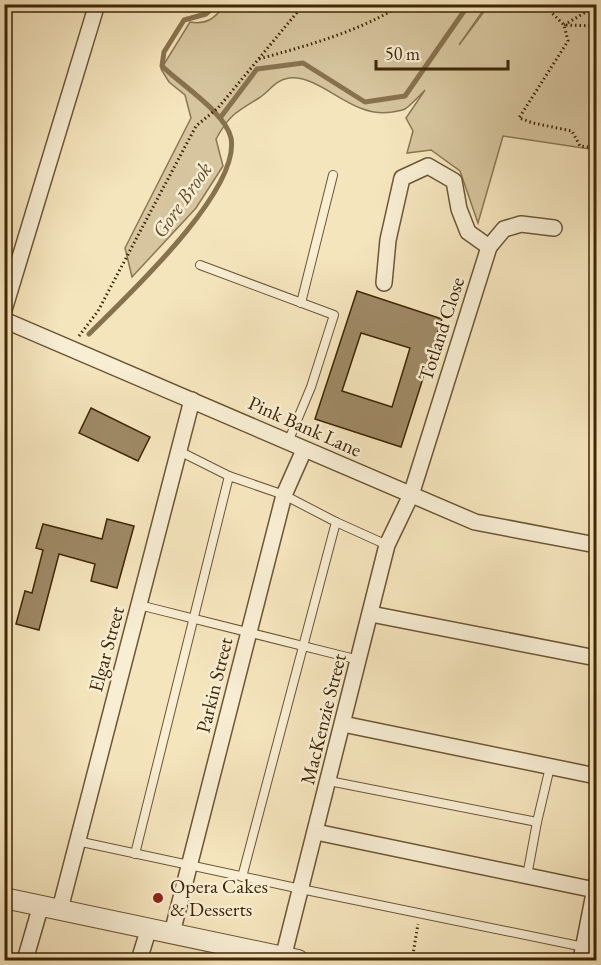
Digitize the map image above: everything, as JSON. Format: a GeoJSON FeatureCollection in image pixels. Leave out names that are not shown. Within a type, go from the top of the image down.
{"type":"FeatureCollection","features":[{"type":"Feature","properties":{"kind":"street"},"geometry":{"type":"LineString","coordinates":[[4,310],[97,4]]}},
{"type":"Feature","properties":{"kind":"street"},"geometry":{"type":"LineString","coordinates":[[384,283],[388,240],[402,178],[428,166],[454,181],[459,209],[468,232],[489,247]]}},
{"type":"Feature","properties":{"kind":"street","name":"Totland Close"},"geometry":{"type":"LineString","coordinates":[[411,495],[489,247],[504,229],[521,224],[554,228]]}},
{"type":"Feature","properties":{"kind":"street","name":"Pink Bank Lane"},"geometry":{"type":"LineString","coordinates":[[4,320],[475,522],[597,545]]}},
{"type":"Feature","properties":{"kind":"street","name":"Elgar Street"},"geometry":{"type":"LineString","coordinates":[[25,960],[77,841],[192,400]]}},
{"type":"Feature","properties":{"kind":"street","name":"Parkin Street"},"geometry":{"type":"LineString","coordinates":[[172,933],[284,495],[304,450]]}},
{"type":"Feature","properties":{"kind":"street","name":"MacKenzie Street"},"geometry":{"type":"LineString","coordinates":[[291,959],[301,890],[387,545],[411,495]]}},
{"type":"Feature","properties":{"kind":"street"},"geometry":{"type":"LineString","coordinates":[[371,614],[597,658]]}},
{"type":"Feature","properties":{"kind":"street"},"geometry":{"type":"LineString","coordinates":[[343,724],[597,776]]}},
{"type":"Feature","properties":{"kind":"street"},"geometry":{"type":"LineString","coordinates":[[316,832],[527,876],[596,886],[582,954]]}},
{"type":"Feature","properties":{"kind":"street"},"geometry":{"type":"LineString","coordinates":[[4,898],[172,933],[257,956],[291,959]]}},
{"type":"Feature","properties":{"kind":"street"},"geometry":{"type":"LineString","coordinates":[[139,960],[149,928]]}},
{"type":"Feature","properties":{"kind":"lane"},"geometry":{"type":"LineString","coordinates":[[301,303],[333,175]]}},
{"type":"Feature","properties":{"kind":"lane"},"geometry":{"type":"LineString","coordinates":[[200,264],[334,315],[311,387],[288,442]]}},
{"type":"Feature","properties":{"kind":"lane"},"geometry":{"type":"LineString","coordinates":[[179,451],[229,476],[284,495],[387,545]]}},
{"type":"Feature","properties":{"kind":"lane"},"geometry":{"type":"LineString","coordinates":[[135,854],[229,476]]}},
{"type":"Feature","properties":{"kind":"lane"},"geometry":{"type":"LineString","coordinates":[[242,877],[336,522]]}},
{"type":"Feature","properties":{"kind":"lane"},"geometry":{"type":"LineString","coordinates":[[139,605],[360,660]]}},
{"type":"Feature","properties":{"kind":"lane"},"geometry":{"type":"LineString","coordinates":[[527,876],[550,767]]}},
{"type":"Feature","properties":{"kind":"lane"},"geometry":{"type":"LineString","coordinates":[[329,781],[537,822]]}},
{"type":"Feature","properties":{"kind":"lane"},"geometry":{"type":"LineString","coordinates":[[77,841],[420,914],[582,954]]}},
{"type":"Feature","properties":{"kind":"path"},"geometry":{"type":"LineString","coordinates":[[70,347],[98,311],[196,126],[218,108],[303,4]]}},
{"type":"Feature","properties":{"kind":"path"},"geometry":{"type":"LineString","coordinates":[[257,59],[325,41],[377,21],[403,4]]}},
{"type":"Feature","properties":{"kind":"path"},"geometry":{"type":"LineString","coordinates":[[543,4],[564,26],[568,41],[519,118],[573,131],[580,146],[597,148]]}},
{"type":"Feature","properties":{"kind":"path"},"geometry":{"type":"LineString","coordinates":[[564,26],[597,6]]}},
{"type":"Feature","properties":{"kind":"path"},"geometry":{"type":"LineString","coordinates":[[564,26],[597,26]]}},
{"type":"Feature","properties":{"kind":"path"},"geometry":{"type":"LineString","coordinates":[[412,960],[420,914]]}},
{"type":"Feature","properties":{"kind":"shaded area"},"geometry":{"type":"Polygon","coordinates":[[[225,5],[487,5],[459,45],[489,5],[596,5],[596,150],[503,136],[478,223],[460,171],[431,150],[407,153],[413,131],[406,118],[425,90],[405,109],[377,112],[350,104],[314,83],[302,79],[284,79],[239,111],[225,124],[216,139],[223,166],[196,208],[132,277],[125,248],[191,118],[185,95],[169,82],[161,69],[190,22],[210,20],[225,5]]]}},
{"type":"Feature","properties":{"kind":"building"},"geometry":{"type":"Polygon","coordinates":[[[357,291],[442,319],[401,447],[315,419],[357,291]],[[361,333],[342,391],[392,407],[410,348],[361,333]]]}},
{"type":"Feature","properties":{"kind":"building"},"geometry":{"type":"Polygon","coordinates":[[[91,408],[150,437],[138,461],[79,433],[91,408]]]}},
{"type":"Feature","properties":{"kind":"building"},"geometry":{"type":"Polygon","coordinates":[[[107,519],[134,526],[117,588],[91,581],[95,564],[59,554],[39,630],[16,624],[25,591],[32,593],[43,550],[36,548],[43,524],[102,539],[107,519]]]}},
{"type":"Feature","properties":{"kind":"building"},"geometry":{"type":"Polygon","coordinates":[[[593,930],[596,931],[596,960],[585,960],[593,930]]]}},
{"type":"Feature","properties":{"kind":"waterway","name":"Gore Brook"},"geometry":{"type":"LineString","coordinates":[[89,334],[128,296],[200,214],[218,186],[229,160],[231,138],[221,119],[162,66],[164,52],[184,20],[206,14],[217,4]]}},
{"type":"Feature","properties":{"kind":"waterway"},"geometry":{"type":"LineString","coordinates":[[220,118],[257,69],[303,63],[365,102],[405,96],[469,4]]}},
{"type":"Feature","properties":{"kind":"place","name":"Opera Cakes & Desserts"},"geometry":{"type":"Point","coordinates":[158,898]}}]}
